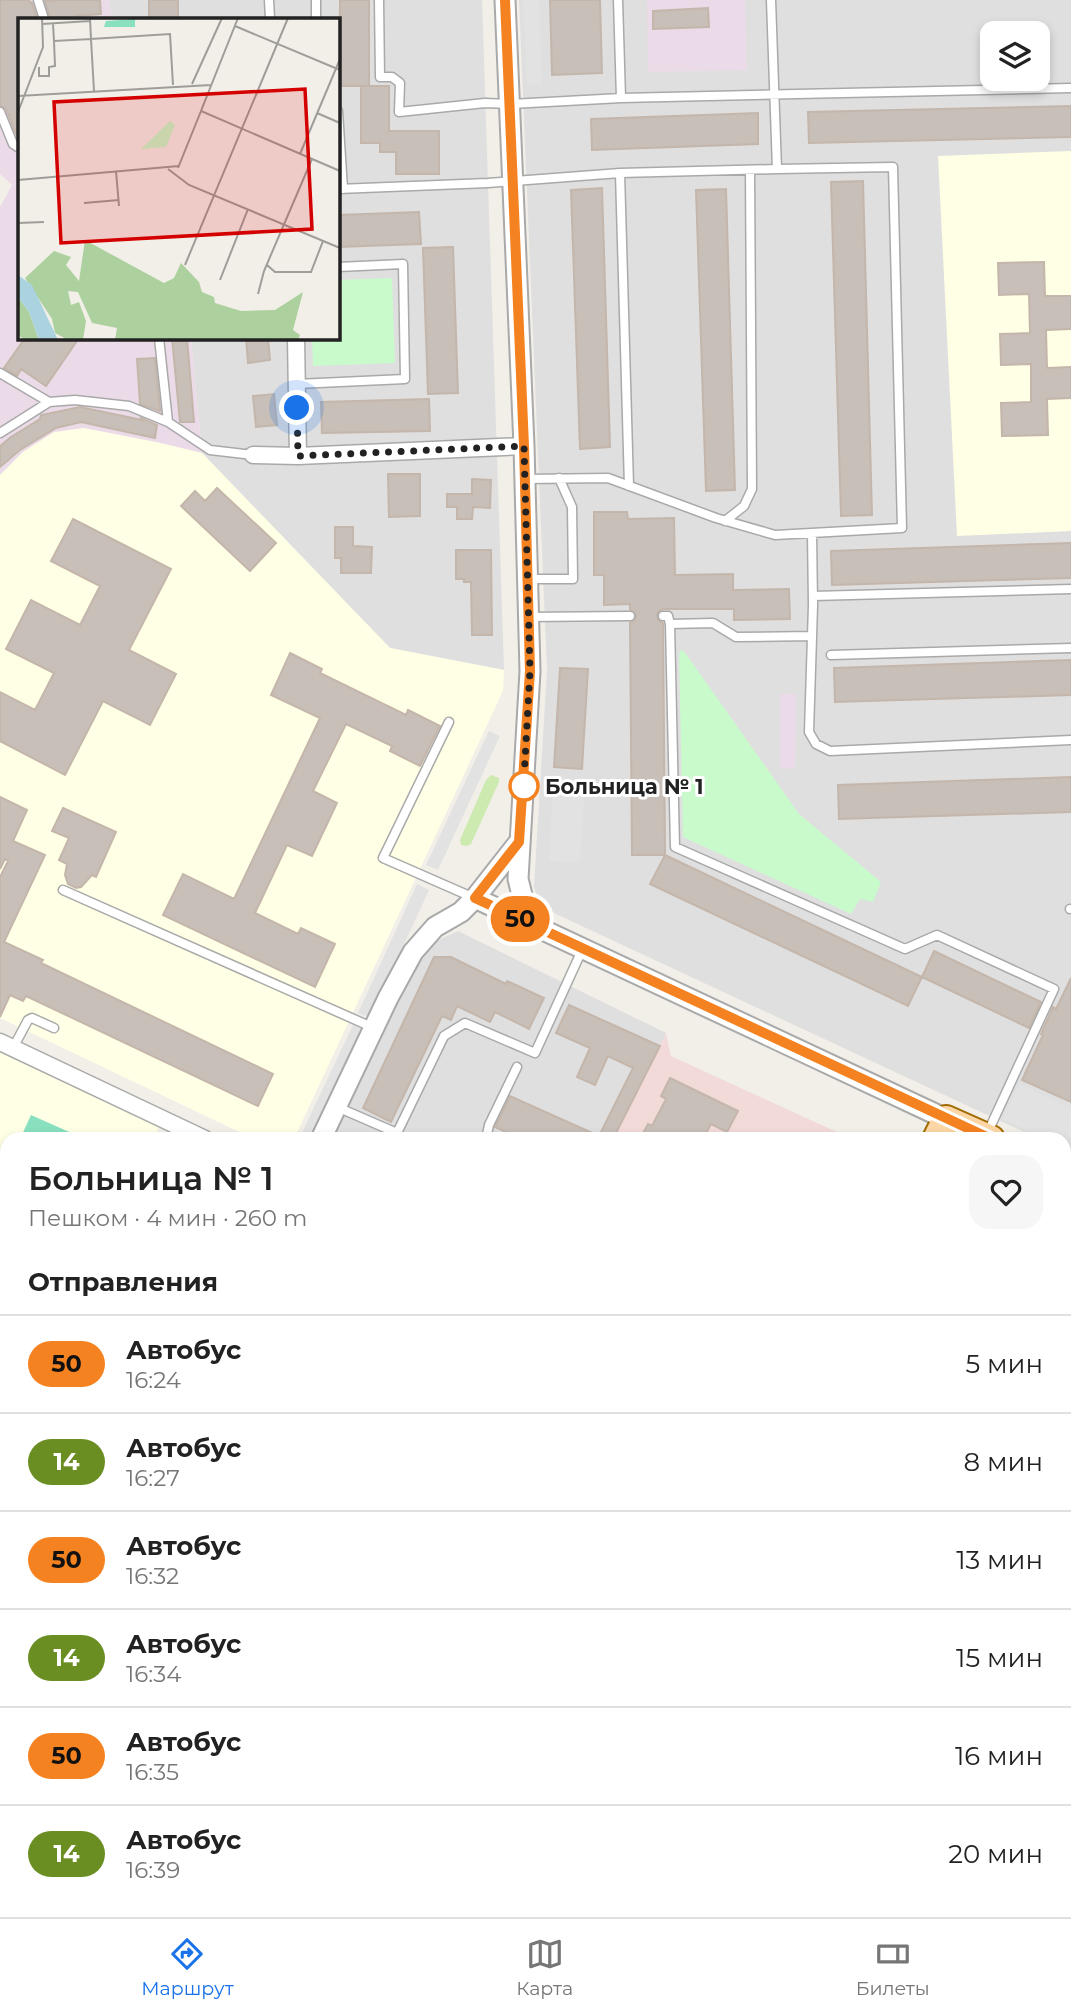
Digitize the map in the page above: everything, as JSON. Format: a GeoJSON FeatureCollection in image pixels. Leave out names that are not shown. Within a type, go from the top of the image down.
{"type":"FeatureCollection","features":[{"type":"Feature","properties":{"kind":"street"},"geometry":{"type":"LineString","coordinates":[[505,0],[524,446],[530,671],[518,879],[523,899],[538,927]]}},
{"type":"Feature","properties":{"kind":"street"},"geometry":{"type":"LineString","coordinates":[[296,340],[298,456]]}},
{"type":"Feature","properties":{"kind":"street"},"geometry":{"type":"LineString","coordinates":[[253,455],[298,456],[524,446]]}},
{"type":"Feature","properties":{"kind":"street"},"geometry":{"type":"LineString","coordinates":[[324,1132],[413,952],[435,927],[461,912],[475,898],[519,842]]}},
{"type":"Feature","properties":{"kind":"street"},"geometry":{"type":"LineString","coordinates":[[475,898],[583,948],[941,1129]]}},
{"type":"Feature","properties":{"kind":"street"},"geometry":{"type":"LineString","coordinates":[[7,1045],[190,1132]]}},
{"type":"Feature","properties":{"kind":"lane"},"geometry":{"type":"LineString","coordinates":[[38,0],[44,18]]}},
{"type":"Feature","properties":{"kind":"lane"},"geometry":{"type":"LineString","coordinates":[[269,0],[270,18]]}},
{"type":"Feature","properties":{"kind":"lane"},"geometry":{"type":"LineString","coordinates":[[316,0],[316,18]]}},
{"type":"Feature","properties":{"kind":"lane"},"geometry":{"type":"LineString","coordinates":[[379,0],[380,77],[392,77],[400,83],[398,112],[485,103],[621,98],[1071,89]]}},
{"type":"Feature","properties":{"kind":"lane"},"geometry":{"type":"LineString","coordinates":[[618,0],[621,98]]}},
{"type":"Feature","properties":{"kind":"lane"},"geometry":{"type":"LineString","coordinates":[[771,0],[777,169]]}},
{"type":"Feature","properties":{"kind":"lane"},"geometry":{"type":"LineString","coordinates":[[0,111],[13,144],[18,147]]}},
{"type":"Feature","properties":{"kind":"lane"},"geometry":{"type":"LineString","coordinates":[[340,189],[620,173],[893,167],[902,528],[775,535],[725,521],[608,478],[525,478]]}},
{"type":"Feature","properties":{"kind":"lane"},"geometry":{"type":"LineString","coordinates":[[725,521],[744,506],[752,489],[750,170]]}},
{"type":"Feature","properties":{"kind":"lane"},"geometry":{"type":"LineString","coordinates":[[620,173],[629,486]]}},
{"type":"Feature","properties":{"kind":"lane"},"geometry":{"type":"LineString","coordinates":[[297,384],[405,379],[403,264],[340,267]]}},
{"type":"Feature","properties":{"kind":"lane"},"geometry":{"type":"LineString","coordinates":[[159,340],[168,422]]}},
{"type":"Feature","properties":{"kind":"lane"},"geometry":{"type":"LineString","coordinates":[[0,373],[49,402]]}},
{"type":"Feature","properties":{"kind":"lane"},"geometry":{"type":"LineString","coordinates":[[0,433],[49,402],[75,400],[129,407],[168,422],[210,450],[253,455]]}},
{"type":"Feature","properties":{"kind":"lane"},"geometry":{"type":"LineString","coordinates":[[527,579],[573,579],[572,507],[559,478]]}},
{"type":"Feature","properties":{"kind":"lane"},"geometry":{"type":"LineString","coordinates":[[812,533],[809,732],[816,744],[830,751],[1071,740]]}},
{"type":"Feature","properties":{"kind":"lane"},"geometry":{"type":"LineString","coordinates":[[813,596],[1071,589]]}},
{"type":"Feature","properties":{"kind":"lane"},"geometry":{"type":"LineString","coordinates":[[528,617],[630,616]]}},
{"type":"Feature","properties":{"kind":"lane"},"geometry":{"type":"LineString","coordinates":[[663,616],[668,616],[670,624],[676,847],[905,949],[937,935],[1054,989],[991,1132]]}},
{"type":"Feature","properties":{"kind":"lane"},"geometry":{"type":"LineString","coordinates":[[670,624],[713,623],[736,636],[811,636]]}},
{"type":"Feature","properties":{"kind":"lane"},"geometry":{"type":"LineString","coordinates":[[831,655],[1071,648]]}},
{"type":"Feature","properties":{"kind":"lane"},"geometry":{"type":"LineString","coordinates":[[449,722],[383,858],[475,898]]}},
{"type":"Feature","properties":{"kind":"lane"},"geometry":{"type":"LineString","coordinates":[[64,890],[374,1028]]}},
{"type":"Feature","properties":{"kind":"lane"},"geometry":{"type":"LineString","coordinates":[[397,1132],[444,1036],[465,1023],[535,1053],[583,948]]}},
{"type":"Feature","properties":{"kind":"lane"},"geometry":{"type":"LineString","coordinates":[[7,1045],[32,1018],[54,1028]]}},
{"type":"Feature","properties":{"kind":"lane"},"geometry":{"type":"LineString","coordinates":[[487,1132],[517,1067]]}},
{"type":"Feature","properties":{"kind":"lane"},"geometry":{"type":"LineString","coordinates":[[337,1107],[395,1132]]}},
{"type":"Feature","properties":{"kind":"shaded area"},"geometry":{"type":"Polygon","coordinates":[[[0,0],[109,0],[112,18],[18,18],[18,340],[191,340],[202,453],[156,442],[23,452],[0,475],[0,207],[12,185],[0,174],[0,0]]]}},
{"type":"Feature","properties":{"kind":"shaded area"},"geometry":{"type":"Polygon","coordinates":[[[109,0],[482,0],[504,670],[390,648],[202,453],[191,340],[340,340],[340,18],[112,18],[109,0]]]}},
{"type":"Feature","properties":{"kind":"shaded area"},"geometry":{"type":"Polygon","coordinates":[[[519,0],[1071,0],[1071,1132],[1024,1132],[556,914],[539,902],[534,887],[547,670],[519,0]]]}},
{"type":"Feature","properties":{"kind":"shaded area"},"geometry":{"type":"Polygon","coordinates":[[[523,0],[539,0],[542,84],[527,85],[523,0]]]}},
{"type":"Feature","properties":{"kind":"shaded area"},"geometry":{"type":"Polygon","coordinates":[[[647,0],[745,0],[747,70],[648,72],[647,0]]]}},
{"type":"Feature","properties":{"kind":"shaded area"},"geometry":{"type":"Polygon","coordinates":[[[1071,151],[1071,531],[957,536],[938,156],[1071,151]]]}},
{"type":"Feature","properties":{"kind":"shaded area"},"geometry":{"type":"Polygon","coordinates":[[[84,428],[202,453],[390,648],[504,670],[503,691],[297,1132],[239,1132],[0,1018],[0,475],[23,452],[54,432],[84,428]]]}},
{"type":"Feature","properties":{"kind":"shaded area"},"geometry":{"type":"Polygon","coordinates":[[[780,694],[796,694],[795,769],[780,768],[780,694]]]}},
{"type":"Feature","properties":{"kind":"shaded area"},"geometry":{"type":"Polygon","coordinates":[[[489,731],[500,736],[438,870],[426,865],[489,731]]]}},
{"type":"Feature","properties":{"kind":"shaded area"},"geometry":{"type":"Polygon","coordinates":[[[553,783],[585,785],[580,863],[549,861],[553,783]]]}},
{"type":"Feature","properties":{"kind":"shaded area"},"geometry":{"type":"Polygon","coordinates":[[[417,884],[429,890],[370,1018],[358,1013],[417,884]]]}},
{"type":"Feature","properties":{"kind":"shaded area"},"geometry":{"type":"Polygon","coordinates":[[[458,931],[666,1033],[616,1132],[336,1132],[408,977],[436,941],[458,931]]]}},
{"type":"Feature","properties":{"kind":"shaded area"},"geometry":{"type":"Polygon","coordinates":[[[353,1025],[372,1033],[324,1132],[302,1132],[353,1025]]]}},
{"type":"Feature","properties":{"kind":"shaded area"},"geometry":{"type":"Polygon","coordinates":[[[666,1033],[671,1056],[837,1132],[616,1132],[643,1076],[646,1077],[666,1033]]]}},
{"type":"Feature","properties":{"kind":"shaded area"},"geometry":{"type":"Polygon","coordinates":[[[0,1052],[159,1127],[156,1132],[0,1132],[0,1052]]]}},
{"type":"Feature","properties":{"kind":"shaded area"},"geometry":{"type":"Polygon","coordinates":[[[1020,1084],[1071,1108],[1071,1132],[1030,1132],[1002,1119],[1020,1084]]]}},
{"type":"Feature","properties":{"kind":"green space"},"geometry":{"type":"Polygon","coordinates":[[[392,278],[395,363],[313,366],[312,340],[340,340],[340,280],[392,278]]]}},
{"type":"Feature","properties":{"kind":"green space"},"geometry":{"type":"Polygon","coordinates":[[[681,649],[799,814],[881,882],[873,902],[860,899],[851,914],[683,837],[681,649]]]}},
{"type":"Feature","properties":{"kind":"green space"},"geometry":{"type":"Polygon","coordinates":[[[491,775],[499,778],[499,782],[471,844],[461,845],[460,840],[486,780],[491,775]]]}},
{"type":"Feature","properties":{"kind":"green space"},"geometry":{"type":"Polygon","coordinates":[[[31,1115],[69,1132],[23,1132],[31,1115]]]}},
{"type":"Feature","properties":{"kind":"building"},"geometry":{"type":"Polygon","coordinates":[[[0,0],[28,0],[32,3],[37,18],[18,18],[18,133],[6,109],[0,106],[0,0]]]}},
{"type":"Feature","properties":{"kind":"building"},"geometry":{"type":"Polygon","coordinates":[[[100,0],[101,14],[50,18],[45,1],[100,0]]]}},
{"type":"Feature","properties":{"kind":"building"},"geometry":{"type":"Polygon","coordinates":[[[149,0],[178,0],[178,18],[149,18],[149,0]]]}},
{"type":"Feature","properties":{"kind":"building"},"geometry":{"type":"Polygon","coordinates":[[[340,0],[369,0],[369,86],[340,86],[340,0]]]}},
{"type":"Feature","properties":{"kind":"building"},"geometry":{"type":"Polygon","coordinates":[[[550,0],[600,0],[602,73],[552,75],[550,0]]]}},
{"type":"Feature","properties":{"kind":"building"},"geometry":{"type":"Polygon","coordinates":[[[708,8],[709,27],[653,29],[653,11],[708,8]]]}},
{"type":"Feature","properties":{"kind":"building"},"geometry":{"type":"Polygon","coordinates":[[[361,86],[389,86],[389,131],[439,131],[439,174],[396,174],[396,152],[380,152],[380,143],[361,143],[361,86]]]}},
{"type":"Feature","properties":{"kind":"building"},"geometry":{"type":"Polygon","coordinates":[[[1071,106],[1071,137],[809,143],[808,112],[1071,106]]]}},
{"type":"Feature","properties":{"kind":"building"},"geometry":{"type":"Polygon","coordinates":[[[758,113],[758,144],[592,150],[591,119],[758,113]]]}},
{"type":"Feature","properties":{"kind":"building"},"geometry":{"type":"Polygon","coordinates":[[[863,181],[872,515],[841,516],[831,182],[863,181]]]}},
{"type":"Feature","properties":{"kind":"building"},"geometry":{"type":"Polygon","coordinates":[[[602,188],[610,447],[580,449],[571,190],[602,188]]]}},
{"type":"Feature","properties":{"kind":"building"},"geometry":{"type":"Polygon","coordinates":[[[726,189],[735,490],[706,491],[696,190],[726,189]]]}},
{"type":"Feature","properties":{"kind":"building"},"geometry":{"type":"Polygon","coordinates":[[[419,212],[421,244],[340,247],[340,215],[419,212]]]}},
{"type":"Feature","properties":{"kind":"building"},"geometry":{"type":"Polygon","coordinates":[[[453,247],[458,393],[428,394],[423,248],[453,247]]]}},
{"type":"Feature","properties":{"kind":"building"},"geometry":{"type":"Polygon","coordinates":[[[1044,262],[1045,296],[1071,296],[1071,329],[1046,330],[1047,368],[1071,367],[1071,398],[1047,399],[1048,435],[1002,436],[1001,403],[1031,402],[1031,364],[1001,365],[1000,334],[1030,333],[1029,294],[999,295],[998,263],[1044,262]]]}},
{"type":"Feature","properties":{"kind":"building"},"geometry":{"type":"Polygon","coordinates":[[[24,340],[78,340],[46,386],[21,369],[17,376],[4,368],[24,340]]]}},
{"type":"Feature","properties":{"kind":"building"},"geometry":{"type":"Polygon","coordinates":[[[172,340],[187,340],[194,422],[180,422],[172,340]]]}},
{"type":"Feature","properties":{"kind":"building"},"geometry":{"type":"Polygon","coordinates":[[[246,340],[268,340],[270,360],[248,363],[246,340]]]}},
{"type":"Feature","properties":{"kind":"building"},"geometry":{"type":"Polygon","coordinates":[[[155,358],[160,411],[140,404],[137,359],[155,358]]]}},
{"type":"Feature","properties":{"kind":"building"},"geometry":{"type":"Polygon","coordinates":[[[274,394],[277,425],[256,427],[253,396],[274,394]]]}},
{"type":"Feature","properties":{"kind":"building"},"geometry":{"type":"Polygon","coordinates":[[[429,399],[430,431],[322,433],[321,402],[429,399]]]}},
{"type":"Feature","properties":{"kind":"building"},"geometry":{"type":"Polygon","coordinates":[[[80,407],[142,420],[141,418],[157,425],[155,438],[81,422],[56,428],[20,450],[0,467],[0,446],[11,437],[40,419],[41,415],[80,407]]]}},
{"type":"Feature","properties":{"kind":"building"},"geometry":{"type":"Polygon","coordinates":[[[388,474],[420,474],[420,516],[389,517],[388,474]]]}},
{"type":"Feature","properties":{"kind":"building"},"geometry":{"type":"Polygon","coordinates":[[[472,479],[491,480],[490,508],[473,507],[472,519],[457,519],[457,507],[447,507],[447,494],[472,494],[472,479]]]}},
{"type":"Feature","properties":{"kind":"building"},"geometry":{"type":"Polygon","coordinates":[[[217,488],[276,543],[250,571],[181,506],[195,491],[205,501],[217,488]]]}},
{"type":"Feature","properties":{"kind":"building"},"geometry":{"type":"Polygon","coordinates":[[[594,512],[627,512],[628,519],[674,518],[675,575],[733,574],[733,590],[789,589],[790,619],[734,620],[734,609],[663,609],[657,613],[658,620],[663,623],[665,855],[632,855],[630,623],[635,620],[636,615],[630,609],[630,604],[604,605],[604,575],[594,575],[594,512]]]}},
{"type":"Feature","properties":{"kind":"building"},"geometry":{"type":"Polygon","coordinates":[[[73,519],[171,569],[129,650],[176,674],[150,725],[103,701],[65,775],[0,741],[0,692],[35,710],[54,673],[6,649],[31,600],[80,625],[100,586],[51,561],[73,519]]]}},
{"type":"Feature","properties":{"kind":"building"},"geometry":{"type":"Polygon","coordinates":[[[335,527],[353,527],[353,546],[372,547],[371,573],[341,573],[341,558],[335,558],[335,527]]]}},
{"type":"Feature","properties":{"kind":"building"},"geometry":{"type":"Polygon","coordinates":[[[1071,543],[1071,578],[832,585],[831,551],[1071,543]]]}},
{"type":"Feature","properties":{"kind":"building"},"geometry":{"type":"Polygon","coordinates":[[[456,550],[491,550],[492,635],[472,635],[471,582],[456,579],[456,550]]]}},
{"type":"Feature","properties":{"kind":"building"},"geometry":{"type":"Polygon","coordinates":[[[290,653],[322,669],[320,673],[406,715],[408,710],[440,726],[420,766],[390,751],[392,746],[346,724],[313,791],[337,803],[312,856],[287,845],[255,913],[298,934],[301,928],[335,944],[315,987],[163,915],[183,874],[234,899],[320,718],[271,695],[290,653]]]}},
{"type":"Feature","properties":{"kind":"building"},"geometry":{"type":"Polygon","coordinates":[[[1071,660],[1071,695],[835,702],[834,668],[1071,660]]]}},
{"type":"Feature","properties":{"kind":"building"},"geometry":{"type":"Polygon","coordinates":[[[560,668],[588,669],[582,769],[554,767],[560,668]]]}},
{"type":"Feature","properties":{"kind":"building"},"geometry":{"type":"Polygon","coordinates":[[[1071,777],[1071,812],[839,819],[838,785],[1071,777]]]}},
{"type":"Feature","properties":{"kind":"building"},"geometry":{"type":"Polygon","coordinates":[[[0,797],[27,810],[13,841],[45,855],[4,942],[43,960],[41,963],[273,1074],[258,1106],[26,996],[23,1001],[10,995],[0,1017],[0,877],[8,861],[5,859],[0,869],[0,797]]]}},
{"type":"Feature","properties":{"kind":"building"},"geometry":{"type":"Polygon","coordinates":[[[63,808],[116,832],[96,877],[92,875],[81,887],[76,888],[68,884],[65,875],[67,864],[59,860],[69,838],[52,831],[63,808]]]}},
{"type":"Feature","properties":{"kind":"building"},"geometry":{"type":"Polygon","coordinates":[[[665,855],[922,977],[908,1006],[650,884],[665,855]]]}},
{"type":"Feature","properties":{"kind":"building"},"geometry":{"type":"Polygon","coordinates":[[[934,951],[1041,1002],[1029,1028],[922,977],[934,951]]]}},
{"type":"Feature","properties":{"kind":"building"},"geometry":{"type":"Polygon","coordinates":[[[434,957],[451,957],[506,984],[507,981],[544,998],[529,1029],[495,1012],[490,1022],[457,1006],[451,1020],[442,1016],[391,1122],[363,1108],[434,957]]]}},
{"type":"Feature","properties":{"kind":"building"},"geometry":{"type":"Polygon","coordinates":[[[1071,978],[1071,1102],[1022,1080],[1053,1007],[1056,1009],[1071,978]]]}},
{"type":"Feature","properties":{"kind":"building"},"geometry":{"type":"Polygon","coordinates":[[[569,1005],[660,1046],[617,1132],[601,1132],[633,1068],[608,1056],[595,1085],[577,1077],[590,1048],[556,1033],[569,1005]]]}},
{"type":"Feature","properties":{"kind":"building"},"geometry":{"type":"Polygon","coordinates":[[[670,1078],[738,1111],[727,1132],[711,1124],[707,1132],[644,1132],[648,1124],[652,1126],[666,1099],[661,1096],[670,1078]]]}},
{"type":"Feature","properties":{"kind":"building"},"geometry":{"type":"Polygon","coordinates":[[[510,1096],[590,1132],[506,1132],[495,1127],[510,1096]]]}},
{"type":"Feature","properties":{"kind":"bus line","name":"50"},"geometry":{"type":"LineString","coordinates":[[505,0],[524,446],[530,671],[519,842],[475,898],[976,1132]]}},
{"type":"Feature","properties":{"kind":"place","name":"Больница № 1"},"geometry":{"type":"Point","coordinates":[524,786]}},
{"type":"Feature","properties":{"kind":"route"},"geometry":{"type":"LineString","coordinates":[[297,408],[298,456],[524,446],[530,671],[523,796],[524,786]]}}]}
